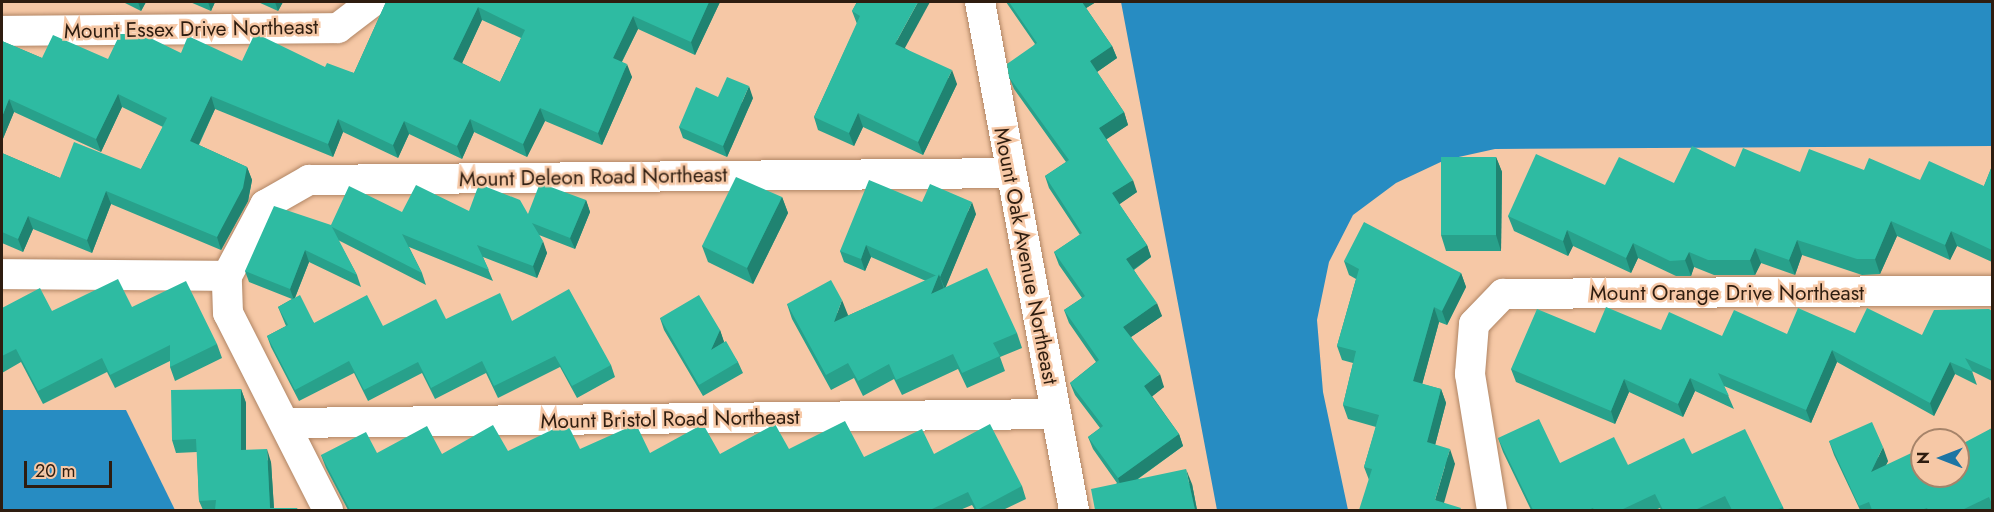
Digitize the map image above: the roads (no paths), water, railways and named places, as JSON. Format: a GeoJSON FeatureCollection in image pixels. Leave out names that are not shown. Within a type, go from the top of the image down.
{"type":"FeatureCollection","features":[{"type":"Feature","properties":{"kind":"street","name":"Mount Essex Drive Northeast"},"geometry":{"type":"LineString","coordinates":[[2,31],[338,28],[372,2]]}},
{"type":"Feature","properties":{"kind":"street","name":"Mount Oak Avenue Northeast"},"geometry":{"type":"LineString","coordinates":[[980,2],[1008,173],[1074,510]]}},
{"type":"Feature","properties":{"kind":"street","name":"Mount Deleon Road Northeast"},"geometry":{"type":"LineString","coordinates":[[227,276],[264,205],[309,180],[1008,173]]}},
{"type":"Feature","properties":{"kind":"street"},"geometry":{"type":"LineString","coordinates":[[2,274],[227,276],[228,313],[328,510]]}},
{"type":"Feature","properties":{"kind":"street","name":"Mount Orange Drive Northeast"},"geometry":{"type":"LineString","coordinates":[[1492,510],[1470,374],[1474,324],[1503,294],[1992,291]]}},
{"type":"Feature","properties":{"kind":"street","name":"Mount Bristol Road Northeast"},"geometry":{"type":"LineString","coordinates":[[285,423],[1056,414]]}},
{"type":"Feature","properties":{"kind":"water"},"geometry":{"type":"Polygon","coordinates":[[[1121,2],[1992,2],[1992,146],[1495,149],[1445,160],[1396,183],[1353,215],[1329,262],[1317,320],[1323,392],[1348,510],[1217,510],[1121,2]]]}},
{"type":"Feature","properties":{"kind":"water"},"geometry":{"type":"Polygon","coordinates":[[[2,410],[126,410],[175,510],[2,510],[2,410]]]}}]}
